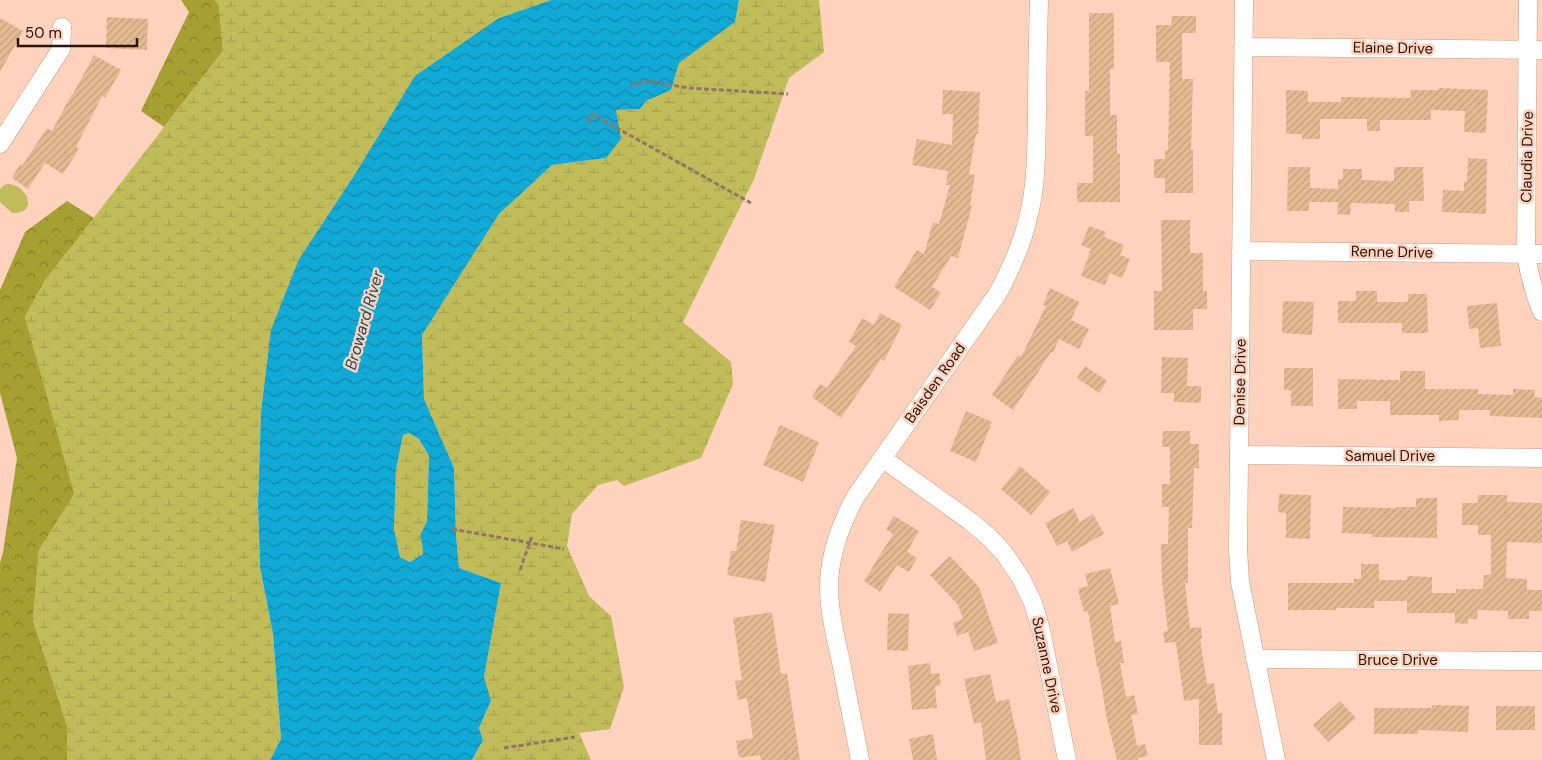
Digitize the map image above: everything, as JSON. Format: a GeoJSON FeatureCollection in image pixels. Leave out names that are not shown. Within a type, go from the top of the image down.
{"type":"FeatureCollection","features":[{"type":"Feature","properties":{"kind":"street","name":"Baisden Road"},"geometry":{"type":"LineString","coordinates":[[860,760],[831,617],[829,592],[831,565],[836,540],[844,518],[856,496],[998,293],[1019,247],[1028,218],[1034,185],[1039,0]]}},
{"type":"Feature","properties":{"kind":"street","name":"Denise Drive"},"geometry":{"type":"LineString","coordinates":[[1244,0],[1238,549],[1240,582],[1276,760]]}},
{"type":"Feature","properties":{"kind":"street","name":"Claudia Drive"},"geometry":{"type":"LineString","coordinates":[[1528,0],[1535,50],[1535,296],[1542,312]]}},
{"type":"Feature","properties":{"kind":"street"},"geometry":{"type":"LineString","coordinates":[[0,144],[61,49],[62,27]]}},
{"type":"Feature","properties":{"kind":"street","name":"Elaine Drive"},"geometry":{"type":"LineString","coordinates":[[1243,47],[1535,50]]}},
{"type":"Feature","properties":{"kind":"street","name":"Renne Drive"},"geometry":{"type":"LineString","coordinates":[[1241,251],[1534,254]]}},
{"type":"Feature","properties":{"kind":"street","name":"Samuel Drive"},"geometry":{"type":"LineString","coordinates":[[1239,455],[1542,458]]}},
{"type":"Feature","properties":{"kind":"street","name":"Suzanne Drive"},"geometry":{"type":"LineString","coordinates":[[882,458],[977,526],[1004,553],[1020,578],[1033,603],[1041,630],[1067,760]]}},
{"type":"Feature","properties":{"kind":"street","name":"Bruce Drive"},"geometry":{"type":"LineString","coordinates":[[1255,659],[1542,661]]}},
{"type":"Feature","properties":{"kind":"path"},"geometry":{"type":"LineString","coordinates":[[630,85],[650,80],[688,88],[788,94]]}},
{"type":"Feature","properties":{"kind":"path"},"geometry":{"type":"LineString","coordinates":[[588,123],[592,114],[751,203]]}},
{"type":"Feature","properties":{"kind":"path"},"geometry":{"type":"LineString","coordinates":[[452,529],[564,549]]}},
{"type":"Feature","properties":{"kind":"path"},"geometry":{"type":"LineString","coordinates":[[520,570],[532,536]]}},
{"type":"Feature","properties":{"kind":"path"},"geometry":{"type":"LineString","coordinates":[[504,748],[575,737]]}},
{"type":"Feature","properties":{"kind":"green space"},"geometry":{"type":"Polygon","coordinates":[[[181,0],[215,0],[219,5],[223,51],[164,127],[141,111],[189,12],[181,0]]]}},
{"type":"Feature","properties":{"kind":"green space"},"geometry":{"type":"Polygon","coordinates":[[[215,0],[551,0],[499,18],[357,171],[299,259],[261,413],[258,504],[260,567],[273,634],[281,739],[270,760],[67,760],[67,725],[33,620],[39,550],[74,494],[25,317],[44,282],[223,51],[219,5],[215,0]]]}},
{"type":"Feature","properties":{"kind":"green space"},"geometry":{"type":"Polygon","coordinates":[[[739,0],[819,0],[824,52],[789,78],[754,179],[683,322],[731,362],[733,384],[701,458],[624,486],[617,480],[598,485],[572,514],[567,546],[589,596],[611,616],[624,687],[610,729],[579,733],[591,760],[472,760],[483,740],[479,728],[491,702],[484,677],[501,583],[459,568],[454,468],[424,399],[422,335],[499,214],[552,165],[606,158],[616,110],[640,109],[646,101],[671,90],[679,63],[735,22],[739,0]]]}},
{"type":"Feature","properties":{"kind":"green space"},"geometry":{"type":"Polygon","coordinates":[[[8,184],[21,189],[25,194],[28,199],[26,209],[12,213],[0,202],[0,189],[8,184]]]}},
{"type":"Feature","properties":{"kind":"green space"},"geometry":{"type":"Polygon","coordinates":[[[67,201],[94,218],[44,282],[25,317],[75,494],[39,550],[33,620],[67,725],[67,760],[0,760],[0,563],[17,458],[0,393],[0,290],[25,232],[67,201]]]}},
{"type":"Feature","properties":{"kind":"green space"},"geometry":{"type":"Polygon","coordinates":[[[409,433],[419,439],[429,456],[427,521],[421,536],[423,554],[410,562],[400,557],[394,529],[396,470],[403,435],[409,433]]]}},
{"type":"Feature","properties":{"kind":"water","name":"Broward River"},"geometry":{"type":"Polygon","coordinates":[[[551,0],[739,0],[735,22],[679,63],[671,90],[646,101],[640,109],[616,110],[621,139],[606,158],[552,165],[499,214],[422,335],[424,399],[454,468],[459,568],[501,583],[484,677],[491,701],[479,728],[483,740],[472,760],[270,760],[281,739],[273,634],[260,567],[258,504],[261,413],[271,330],[299,259],[357,171],[415,76],[499,18],[551,0]],[[409,433],[403,435],[396,470],[394,529],[400,557],[410,562],[423,554],[420,536],[427,521],[429,456],[419,439],[409,433]]]}},
{"type":"Feature","properties":{"kind":"building"},"geometry":{"type":"Polygon","coordinates":[[[1089,13],[1114,13],[1114,69],[1110,69],[1110,115],[1117,115],[1117,154],[1120,154],[1120,202],[1077,202],[1077,183],[1093,183],[1093,136],[1085,136],[1085,91],[1089,91],[1089,13]]]}},
{"type":"Feature","properties":{"kind":"building"},"geometry":{"type":"Polygon","coordinates":[[[1172,16],[1196,16],[1196,33],[1182,33],[1182,79],[1193,79],[1191,150],[1193,150],[1193,193],[1165,193],[1165,178],[1154,178],[1154,159],[1165,159],[1165,151],[1168,150],[1170,62],[1156,62],[1156,25],[1171,25],[1172,16]]]}},
{"type":"Feature","properties":{"kind":"building"},"geometry":{"type":"Polygon","coordinates":[[[107,17],[148,19],[147,50],[106,48],[107,17]]]}},
{"type":"Feature","properties":{"kind":"building"},"geometry":{"type":"Polygon","coordinates":[[[0,18],[23,31],[0,72],[0,18]]]}},
{"type":"Feature","properties":{"kind":"building"},"geometry":{"type":"Polygon","coordinates":[[[94,55],[121,70],[105,98],[102,96],[76,147],[79,149],[63,174],[45,163],[28,189],[12,178],[47,128],[52,131],[94,55]]]}},
{"type":"Feature","properties":{"kind":"building"},"geometry":{"type":"Polygon","coordinates":[[[1439,88],[1488,90],[1486,133],[1464,132],[1465,111],[1431,110],[1431,120],[1380,120],[1380,131],[1367,131],[1367,119],[1320,119],[1320,139],[1302,139],[1302,134],[1286,134],[1286,90],[1308,91],[1308,102],[1341,102],[1341,97],[1411,98],[1410,90],[1439,90],[1439,88]]]}},
{"type":"Feature","properties":{"kind":"building"},"geometry":{"type":"Polygon","coordinates":[[[943,90],[980,92],[978,134],[976,134],[969,174],[975,175],[970,205],[972,206],[958,258],[951,256],[932,287],[941,293],[930,310],[894,287],[917,250],[924,254],[933,222],[939,224],[950,185],[946,185],[948,171],[912,165],[917,139],[952,145],[953,114],[942,114],[943,90]]]}},
{"type":"Feature","properties":{"kind":"building"},"geometry":{"type":"Polygon","coordinates":[[[1468,158],[1487,159],[1486,214],[1442,212],[1443,190],[1464,191],[1464,182],[1467,182],[1468,158]]]}},
{"type":"Feature","properties":{"kind":"building"},"geometry":{"type":"Polygon","coordinates":[[[1288,167],[1310,167],[1310,188],[1338,189],[1338,179],[1343,179],[1343,169],[1362,169],[1362,180],[1394,181],[1394,167],[1423,167],[1424,201],[1409,201],[1409,212],[1395,212],[1395,204],[1351,203],[1350,215],[1337,214],[1338,202],[1309,202],[1309,211],[1287,211],[1288,167]]]}},
{"type":"Feature","properties":{"kind":"building"},"geometry":{"type":"Polygon","coordinates":[[[1161,220],[1190,220],[1190,253],[1203,253],[1203,291],[1207,291],[1207,309],[1193,309],[1193,330],[1154,330],[1154,291],[1162,291],[1161,220]]]}},
{"type":"Feature","properties":{"kind":"building"},"geometry":{"type":"Polygon","coordinates":[[[1089,226],[1106,232],[1104,237],[1124,245],[1120,255],[1130,259],[1122,278],[1110,273],[1105,285],[1081,276],[1091,249],[1081,245],[1089,226]]]}},
{"type":"Feature","properties":{"kind":"building"},"geometry":{"type":"Polygon","coordinates":[[[1050,288],[1079,302],[1071,320],[1089,329],[1079,349],[1059,339],[1053,353],[1051,352],[1013,410],[992,395],[1018,355],[1021,357],[1046,306],[1043,305],[1050,288]]]}},
{"type":"Feature","properties":{"kind":"building"},"geometry":{"type":"Polygon","coordinates":[[[1356,291],[1377,291],[1377,302],[1408,302],[1408,294],[1427,294],[1428,333],[1402,333],[1402,323],[1338,323],[1338,301],[1356,301],[1356,291]]]}},
{"type":"Feature","properties":{"kind":"building"},"geometry":{"type":"Polygon","coordinates":[[[1283,301],[1314,302],[1312,335],[1282,333],[1283,301]]]}},
{"type":"Feature","properties":{"kind":"building"},"geometry":{"type":"Polygon","coordinates":[[[1497,303],[1501,346],[1480,348],[1478,328],[1469,329],[1467,306],[1497,303]]]}},
{"type":"Feature","properties":{"kind":"building"},"geometry":{"type":"Polygon","coordinates":[[[880,313],[902,325],[884,361],[881,359],[841,418],[812,397],[820,384],[827,388],[856,346],[849,342],[862,318],[874,325],[880,313]]]}},
{"type":"Feature","properties":{"kind":"building"},"geometry":{"type":"Polygon","coordinates":[[[1162,357],[1188,358],[1187,386],[1201,386],[1201,403],[1174,402],[1174,393],[1161,393],[1162,357]]]}},
{"type":"Feature","properties":{"kind":"building"},"geometry":{"type":"Polygon","coordinates":[[[1085,366],[1107,381],[1099,393],[1077,378],[1085,366]]]}},
{"type":"Feature","properties":{"kind":"building"},"geometry":{"type":"Polygon","coordinates":[[[1284,368],[1313,368],[1313,406],[1291,406],[1291,390],[1284,390],[1284,368]]]}},
{"type":"Feature","properties":{"kind":"building"},"geometry":{"type":"Polygon","coordinates":[[[1400,371],[1425,371],[1425,389],[1478,389],[1478,394],[1513,395],[1513,389],[1535,390],[1534,397],[1542,398],[1542,418],[1490,416],[1490,410],[1459,410],[1459,420],[1439,421],[1439,415],[1390,415],[1390,401],[1357,401],[1357,409],[1338,409],[1338,379],[1400,380],[1400,371]]]}},
{"type":"Feature","properties":{"kind":"building"},"geometry":{"type":"Polygon","coordinates":[[[966,411],[992,422],[976,462],[950,451],[966,411]]]}},
{"type":"Feature","properties":{"kind":"building"},"geometry":{"type":"Polygon","coordinates":[[[780,425],[819,442],[803,482],[763,465],[780,425]]]}},
{"type":"Feature","properties":{"kind":"building"},"geometry":{"type":"Polygon","coordinates":[[[1163,431],[1190,431],[1190,444],[1199,444],[1199,468],[1194,468],[1192,528],[1188,528],[1188,583],[1185,583],[1190,628],[1201,627],[1202,639],[1200,639],[1207,684],[1214,683],[1218,713],[1222,713],[1222,745],[1199,745],[1199,699],[1184,701],[1176,642],[1165,643],[1163,632],[1168,631],[1162,581],[1161,544],[1168,544],[1169,507],[1162,507],[1162,484],[1170,484],[1170,447],[1162,447],[1163,431]]]}},
{"type":"Feature","properties":{"kind":"building"},"geometry":{"type":"Polygon","coordinates":[[[1020,466],[1050,492],[1031,515],[1001,489],[1020,466]]]}},
{"type":"Feature","properties":{"kind":"building"},"geometry":{"type":"Polygon","coordinates":[[[1279,494],[1311,495],[1310,539],[1286,538],[1286,513],[1278,512],[1279,494]]]}},
{"type":"Feature","properties":{"kind":"building"},"geometry":{"type":"Polygon","coordinates":[[[1478,495],[1507,495],[1507,502],[1542,503],[1542,543],[1507,542],[1506,578],[1527,579],[1527,590],[1542,590],[1542,611],[1529,611],[1529,619],[1508,619],[1508,611],[1478,610],[1477,619],[1468,619],[1468,624],[1455,623],[1455,613],[1407,613],[1407,601],[1374,601],[1374,608],[1288,610],[1288,583],[1354,583],[1354,579],[1361,579],[1361,564],[1379,564],[1379,580],[1407,580],[1407,576],[1432,577],[1432,593],[1456,593],[1456,589],[1483,589],[1484,575],[1491,575],[1491,535],[1478,535],[1478,525],[1462,525],[1462,503],[1478,503],[1478,495]]]}},
{"type":"Feature","properties":{"kind":"building"},"geometry":{"type":"Polygon","coordinates":[[[1416,498],[1437,498],[1437,538],[1372,537],[1372,534],[1342,533],[1343,507],[1416,507],[1416,498]]]}},
{"type":"Feature","properties":{"kind":"building"},"geometry":{"type":"Polygon","coordinates":[[[1073,508],[1080,522],[1093,514],[1104,534],[1072,552],[1067,541],[1057,546],[1045,523],[1073,508]]]}},
{"type":"Feature","properties":{"kind":"building"},"geometry":{"type":"Polygon","coordinates":[[[894,516],[919,531],[907,552],[917,558],[909,572],[897,565],[880,592],[864,581],[893,534],[886,529],[894,516]]]}},
{"type":"Feature","properties":{"kind":"building"},"geometry":{"type":"Polygon","coordinates":[[[741,520],[775,525],[765,582],[727,575],[731,551],[736,551],[741,520]]]}},
{"type":"Feature","properties":{"kind":"building"},"geometry":{"type":"Polygon","coordinates":[[[950,556],[979,587],[998,643],[974,651],[968,632],[957,636],[953,623],[963,619],[958,605],[930,575],[950,556]]]}},
{"type":"Feature","properties":{"kind":"building"},"geometry":{"type":"Polygon","coordinates":[[[1110,568],[1119,604],[1110,606],[1115,642],[1121,641],[1124,663],[1120,663],[1126,697],[1134,695],[1138,714],[1131,715],[1137,746],[1145,744],[1148,756],[1138,758],[1138,760],[1117,760],[1107,719],[1088,611],[1084,612],[1078,589],[1088,586],[1085,574],[1110,568]]]}},
{"type":"Feature","properties":{"kind":"building"},"geometry":{"type":"Polygon","coordinates":[[[772,612],[781,674],[787,673],[800,760],[761,760],[760,755],[739,758],[736,741],[753,738],[747,698],[738,700],[735,681],[742,680],[733,618],[772,612]]]}},
{"type":"Feature","properties":{"kind":"building"},"geometry":{"type":"Polygon","coordinates":[[[888,613],[909,614],[908,651],[887,650],[888,613]]]}},
{"type":"Feature","properties":{"kind":"building"},"geometry":{"type":"Polygon","coordinates":[[[930,663],[931,674],[939,673],[941,685],[935,686],[937,708],[912,710],[908,666],[930,663]]]}},
{"type":"Feature","properties":{"kind":"building"},"geometry":{"type":"Polygon","coordinates":[[[990,674],[996,702],[1009,699],[1021,760],[986,760],[981,722],[974,724],[964,679],[990,674]]]}},
{"type":"Feature","properties":{"kind":"building"},"geometry":{"type":"Polygon","coordinates":[[[1340,701],[1356,718],[1328,742],[1313,725],[1340,701]]]}},
{"type":"Feature","properties":{"kind":"building"},"geometry":{"type":"Polygon","coordinates":[[[1432,705],[1469,706],[1468,732],[1418,730],[1418,734],[1374,734],[1374,708],[1432,708],[1432,705]]]}},
{"type":"Feature","properties":{"kind":"building"},"geometry":{"type":"Polygon","coordinates":[[[1496,706],[1535,706],[1535,730],[1496,730],[1496,706]]]}},
{"type":"Feature","properties":{"kind":"building"},"geometry":{"type":"Polygon","coordinates":[[[933,734],[937,760],[913,760],[909,739],[933,734]]]}}]}
